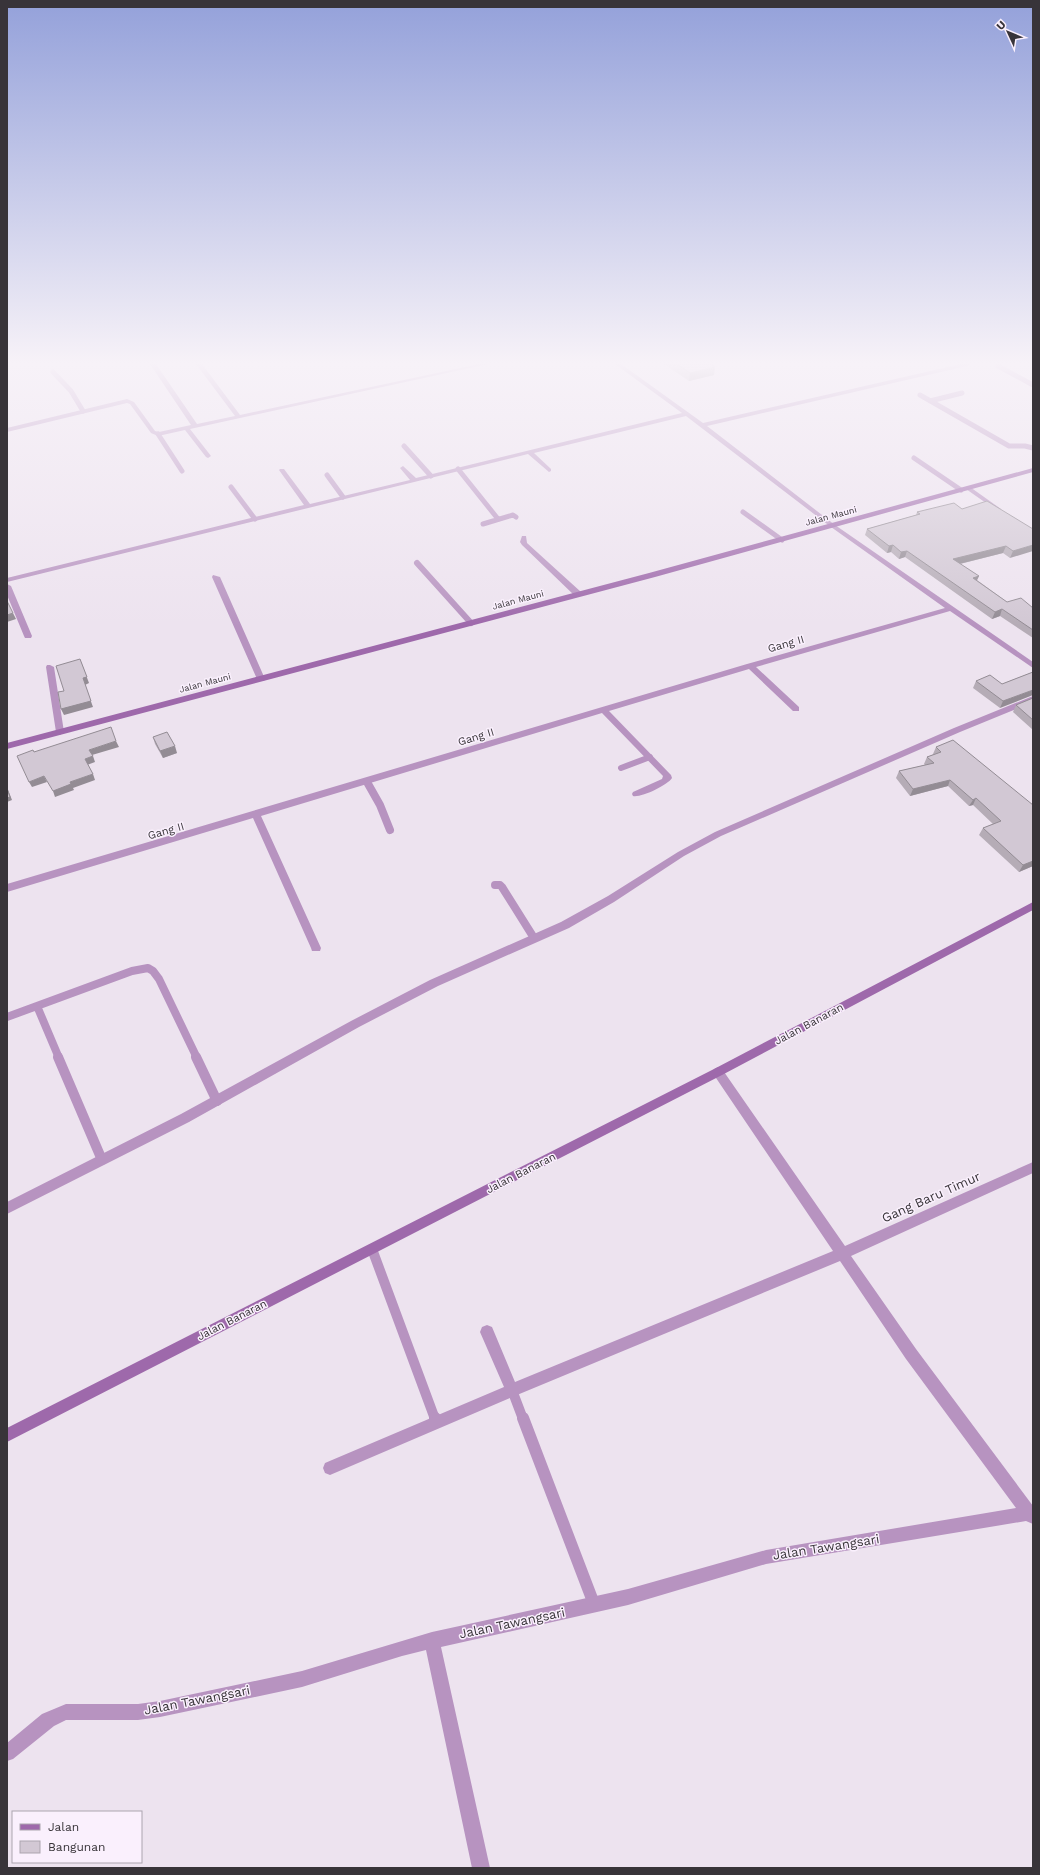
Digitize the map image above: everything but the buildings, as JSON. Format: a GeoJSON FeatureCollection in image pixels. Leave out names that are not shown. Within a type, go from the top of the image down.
{"type":"FeatureCollection","features":[{"type":"Feature","properties":{"kind":"main road","name":"Jalan Mauni"},"geometry":{"type":"LineString","coordinates":[[7,746],[782,540],[1033,470]]}},
{"type":"Feature","properties":{"kind":"main road","name":"Jalan Banaran"},"geometry":{"type":"LineString","coordinates":[[7,1435],[718,1072],[1033,906]]}},
{"type":"Feature","properties":{"kind":"street"},"geometry":{"type":"LineString","coordinates":[[204,452],[208,456]]}},
{"type":"Feature","properties":{"kind":"street"},"geometry":{"type":"LineString","coordinates":[[7,580],[529,452],[549,470]]}},
{"type":"Feature","properties":{"kind":"street"},"geometry":{"type":"LineString","coordinates":[[736,452],[833,526],[1033,666]]}},
{"type":"Feature","properties":{"kind":"street"},"geometry":{"type":"LineString","coordinates":[[403,468],[414,480]]}},
{"type":"Feature","properties":{"kind":"street"},"geometry":{"type":"LineString","coordinates":[[282,470],[308,506]]}},
{"type":"Feature","properties":{"kind":"street"},"geometry":{"type":"LineString","coordinates":[[965,489],[1006,515]]}},
{"type":"Feature","properties":{"kind":"street"},"geometry":{"type":"LineString","coordinates":[[524,537],[522,542],[578,594]]}},
{"type":"Feature","properties":{"kind":"street"},"geometry":{"type":"LineString","coordinates":[[216,577],[233,613],[260,679]]}},
{"type":"Feature","properties":{"kind":"street"},"geometry":{"type":"LineString","coordinates":[[7,586],[28,636]]}},
{"type":"Feature","properties":{"kind":"street","name":"Gang II"},"geometry":{"type":"LineString","coordinates":[[7,888],[256,816],[750,666],[952,608]]}},
{"type":"Feature","properties":{"kind":"street"},"geometry":{"type":"LineString","coordinates":[[50,666],[60,732]]}},
{"type":"Feature","properties":{"kind":"street"},"geometry":{"type":"LineString","coordinates":[[750,666],[796,709]]}},
{"type":"Feature","properties":{"kind":"street"},"geometry":{"type":"LineString","coordinates":[[7,1208],[217,1100],[355,1024],[427,987],[588,913],[681,854],[718,834],[1033,699]]}},
{"type":"Feature","properties":{"kind":"street"},"geometry":{"type":"LineString","coordinates":[[603,710],[668,775],[668,778],[636,794]]}},
{"type":"Feature","properties":{"kind":"street"},"geometry":{"type":"LineString","coordinates":[[256,816],[316,948]]}},
{"type":"Feature","properties":{"kind":"street"},"geometry":{"type":"LineString","coordinates":[[718,1072],[911,1354],[1031,1516]]}},
{"type":"Feature","properties":{"kind":"street","name":"Gang Baru Timur"},"geometry":{"type":"LineString","coordinates":[[330,1468],[512,1390],[842,1254],[1033,1167]]}},
{"type":"Feature","properties":{"kind":"street"},"geometry":{"type":"LineString","coordinates":[[487,1332],[512,1390]]}},
{"type":"Feature","properties":{"kind":"street","name":"Jalan Tawangsari"},"geometry":{"type":"LineString","coordinates":[[7,1753],[48,1720],[66,1712],[138,1712],[160,1709],[302,1679],[432,1640],[628,1597],[766,1557],[1031,1516]]}},
{"type":"Feature","properties":{"kind":"street"},"geometry":{"type":"LineString","coordinates":[[432,1640],[481,1868]]}},
{"type":"Feature","properties":{"kind":"lane"},"geometry":{"type":"LineString","coordinates":[[169,452],[182,471]]}},
{"type":"Feature","properties":{"kind":"lane"},"geometry":{"type":"LineString","coordinates":[[409,452],[431,476]]}},
{"type":"Feature","properties":{"kind":"lane"},"geometry":{"type":"LineString","coordinates":[[914,458],[965,489]]}},
{"type":"Feature","properties":{"kind":"lane"},"geometry":{"type":"LineString","coordinates":[[458,469],[498,519]]}},
{"type":"Feature","properties":{"kind":"lane"},"geometry":{"type":"LineString","coordinates":[[327,475],[343,497]]}},
{"type":"Feature","properties":{"kind":"lane"},"geometry":{"type":"LineString","coordinates":[[231,487],[255,519]]}},
{"type":"Feature","properties":{"kind":"lane"},"geometry":{"type":"LineString","coordinates":[[743,512],[782,540]]}},
{"type":"Feature","properties":{"kind":"lane"},"geometry":{"type":"LineString","coordinates":[[483,524],[513,515],[516,517]]}},
{"type":"Feature","properties":{"kind":"lane"},"geometry":{"type":"LineString","coordinates":[[417,563],[471,623]]}},
{"type":"Feature","properties":{"kind":"lane"},"geometry":{"type":"LineString","coordinates":[[621,768],[650,757]]}},
{"type":"Feature","properties":{"kind":"lane"},"geometry":{"type":"LineString","coordinates":[[367,782],[380,805],[390,830]]}},
{"type":"Feature","properties":{"kind":"lane"},"geometry":{"type":"LineString","coordinates":[[495,885],[500,885],[502,887],[534,938]]}},
{"type":"Feature","properties":{"kind":"lane"},"geometry":{"type":"LineString","coordinates":[[7,1017],[132,971],[148,968],[153,971],[159,979],[217,1100]]}},
{"type":"Feature","properties":{"kind":"lane"},"geometry":{"type":"LineString","coordinates":[[37,1006],[102,1160]]}},
{"type":"Feature","properties":{"kind":"lane"},"geometry":{"type":"LineString","coordinates":[[372,1249],[436,1422]]}},
{"type":"Feature","properties":{"kind":"lane"},"geometry":{"type":"LineString","coordinates":[[512,1390],[594,1604]]}}]}
